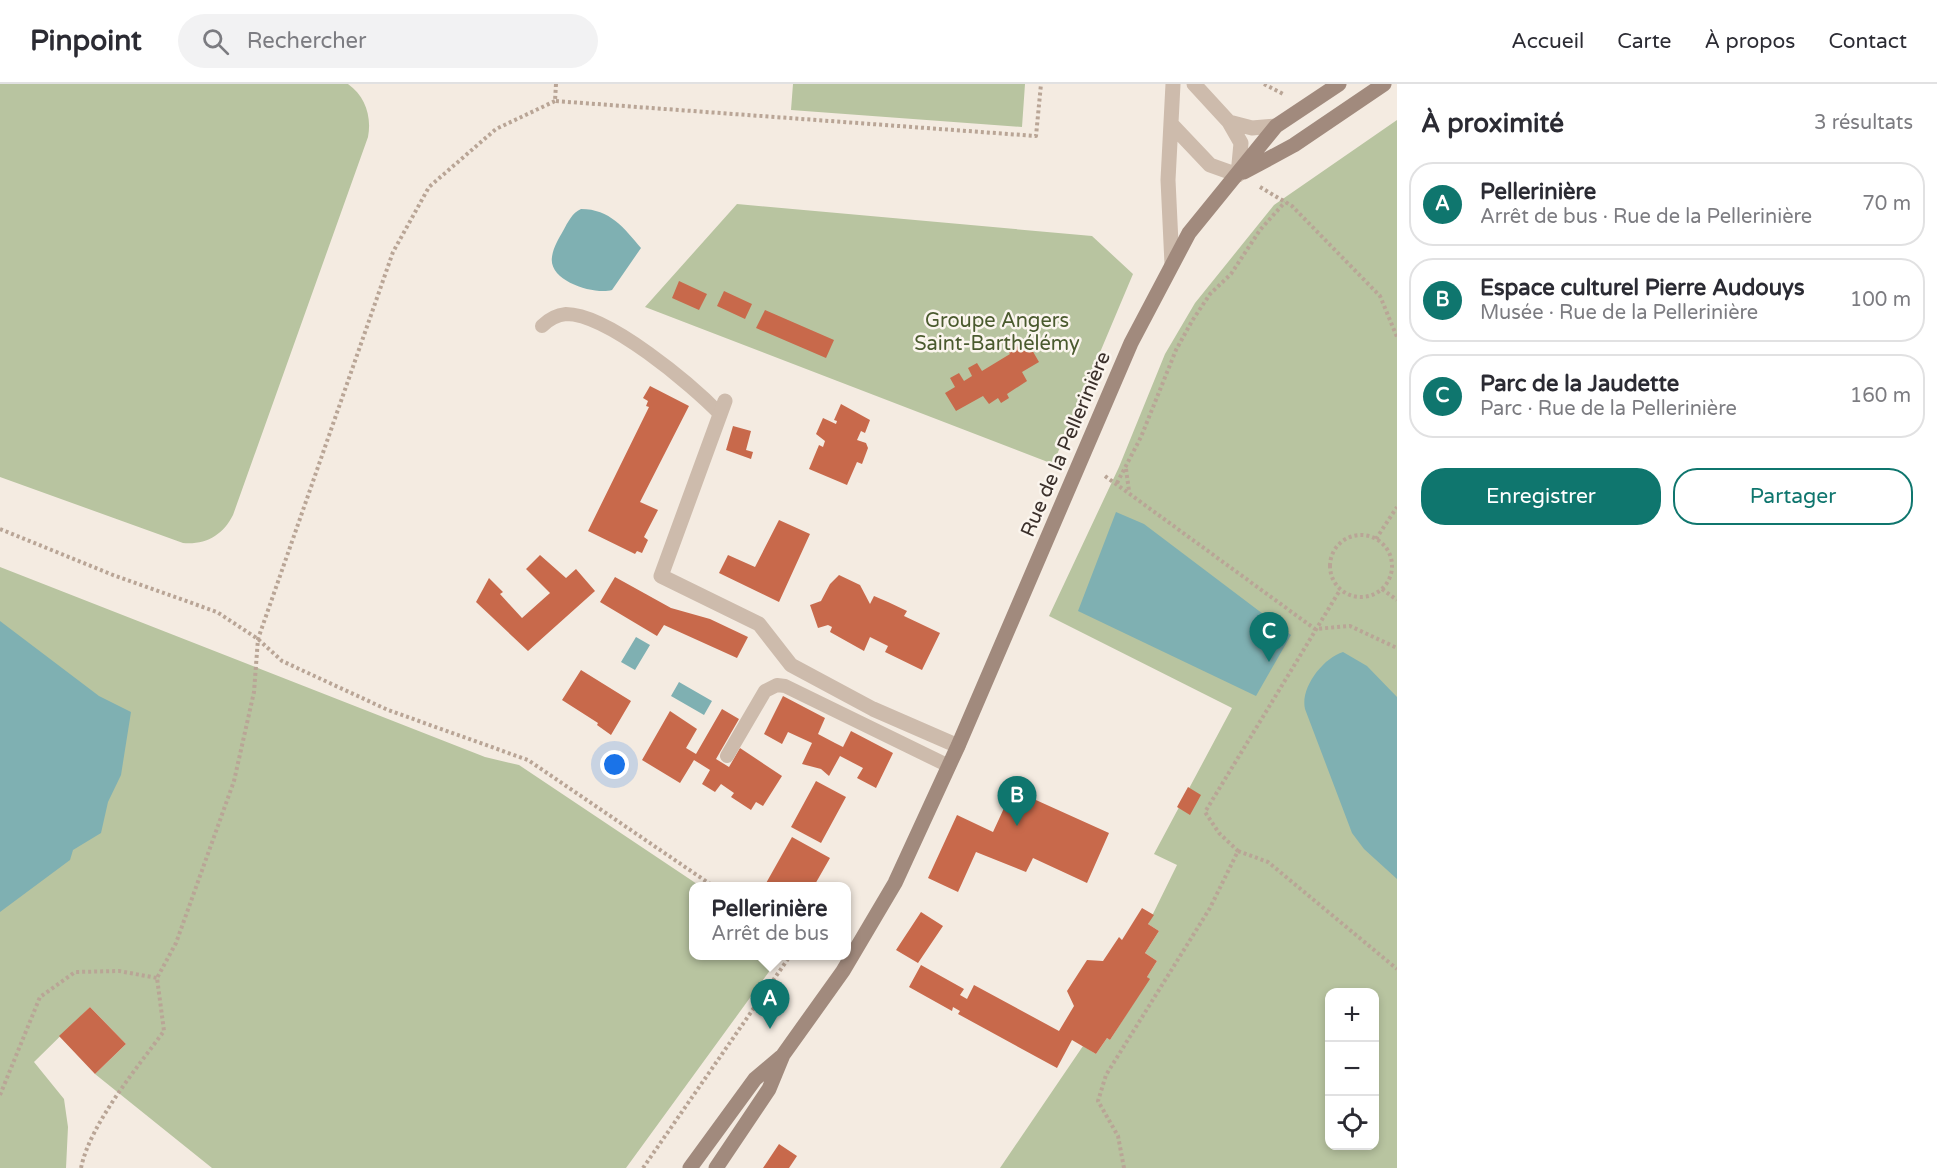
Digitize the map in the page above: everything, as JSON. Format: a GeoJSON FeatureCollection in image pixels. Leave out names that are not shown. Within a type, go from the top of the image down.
{"type":"FeatureCollection","features":[{"type":"Feature","properties":{"kind":"street"},"geometry":{"type":"LineString","coordinates":[[1172,264],[1168,180],[1173,126],[1173,84]]}},
{"type":"Feature","properties":{"kind":"street"},"geometry":{"type":"LineString","coordinates":[[1194,84],[1229,122],[1240,142],[1238,175]]}},
{"type":"Feature","properties":{"kind":"street","name":"Rue de la Pellerinière"},"geometry":{"type":"LineString","coordinates":[[851,957],[895,883],[958,746],[1131,343],[1189,233],[1276,126],[1339,84]]}},
{"type":"Feature","properties":{"kind":"street"},"geometry":{"type":"LineString","coordinates":[[1173,126],[1210,165],[1238,175],[1294,145],[1384,84]]}},
{"type":"Feature","properties":{"kind":"street"},"geometry":{"type":"LineString","coordinates":[[1229,122],[1252,128],[1276,126]]}},
{"type":"Feature","properties":{"kind":"street"},"geometry":{"type":"LineString","coordinates":[[723,408],[662,576],[759,624],[791,665],[873,709],[958,746]]}},
{"type":"Feature","properties":{"kind":"street","name":"Rue de la Pellerinière"},"geometry":{"type":"LineString","coordinates":[[690,1168],[755,1080],[783,1055],[850,960]]}},
{"type":"Feature","properties":{"kind":"street","name":"Rue de la Pellerinière"},"geometry":{"type":"LineString","coordinates":[[716,1168],[769,1089],[783,1055]]}},
{"type":"Feature","properties":{"kind":"lane"},"geometry":{"type":"LineString","coordinates":[[542,326],[557,316],[577,315],[626,338],[707,400],[723,408]]}},
{"type":"Feature","properties":{"kind":"lane"},"geometry":{"type":"LineString","coordinates":[[727,756],[765,691],[777,685],[785,686],[949,766]]}},
{"type":"Feature","properties":{"kind":"path"},"geometry":{"type":"LineString","coordinates":[[555,101],[556,84]]}},
{"type":"Feature","properties":{"kind":"path"},"geometry":{"type":"LineString","coordinates":[[81,1168],[84,1150],[120,1093],[164,1031],[157,978],[176,943],[234,781],[255,692],[258,639],[393,252],[429,187],[496,129],[555,101],[1036,136],[1041,84]]}},
{"type":"Feature","properties":{"kind":"path"},"geometry":{"type":"LineString","coordinates":[[1264,84],[1286,96]]}},
{"type":"Feature","properties":{"kind":"path"},"geometry":{"type":"LineString","coordinates":[[1274,194],[1285,202],[1380,296],[1397,337]]}},
{"type":"Feature","properties":{"kind":"path"},"geometry":{"type":"LineString","coordinates":[[1117,483],[1141,437],[1176,350],[1192,321],[1210,294],[1231,273],[1260,230],[1285,202]]}},
{"type":"Feature","properties":{"kind":"path"},"geometry":{"type":"LineString","coordinates":[[1125,466],[1129,492]]}},
{"type":"Feature","properties":{"kind":"path"},"geometry":{"type":"LineString","coordinates":[[1105,476],[1315,628],[1350,626],[1397,648]]}},
{"type":"Feature","properties":{"kind":"path"},"geometry":{"type":"LineString","coordinates":[[1376,538],[1397,507]]}},
{"type":"Feature","properties":{"kind":"path"},"geometry":{"type":"LineString","coordinates":[[0,529],[113,575],[217,612],[258,639],[282,661],[388,710],[528,760],[707,882]]}},
{"type":"Feature","properties":{"kind":"path"},"geometry":{"type":"LineString","coordinates":[[1366,535],[1376,538],[1388,548],[1393,562],[1391,577],[1382,590],[1373,596],[1361,598],[1350,596],[1340,590],[1330,570],[1331,558],[1336,548],[1354,536],[1366,535]]}},
{"type":"Feature","properties":{"kind":"path"},"geometry":{"type":"LineString","coordinates":[[1340,590],[1205,812],[1218,833],[1238,851],[1268,862],[1397,969]]}},
{"type":"Feature","properties":{"kind":"path"},"geometry":{"type":"LineString","coordinates":[[1382,590],[1397,600]]}},
{"type":"Feature","properties":{"kind":"path"},"geometry":{"type":"LineString","coordinates":[[1124,1168],[1118,1136],[1098,1101],[1106,1075],[1210,908],[1238,851]]}},
{"type":"Feature","properties":{"kind":"path"},"geometry":{"type":"LineString","coordinates":[[643,1168],[787,960]]}},
{"type":"Feature","properties":{"kind":"path"},"geometry":{"type":"LineString","coordinates":[[0,1095],[40,996],[75,972],[119,971],[157,978]]}},
{"type":"Feature","properties":{"kind":"green space"},"geometry":{"type":"Polygon","coordinates":[[[0,84],[348,84],[359,94],[366,107],[369,122],[368,137],[233,515],[224,528],[213,537],[199,542],[183,543],[0,477],[0,84]]]}},
{"type":"Feature","properties":{"kind":"green space"},"geometry":{"type":"Polygon","coordinates":[[[793,84],[1025,84],[1022,127],[791,110],[793,84]]]}},
{"type":"Feature","properties":{"kind":"green space"},"geometry":{"type":"Polygon","coordinates":[[[1397,120],[1397,1168],[1000,1168],[1083,1046],[1096,1054],[1107,1038],[1110,1040],[1149,979],[1147,977],[1157,961],[1145,953],[1159,931],[1148,924],[1177,865],[1154,854],[1232,708],[1049,616],[1119,467],[1165,354],[1195,303],[1274,205],[1397,120]]]}},
{"type":"Feature","properties":{"kind":"green space","name":"Groupe Angers Saint-Barthélémy"},"geometry":{"type":"Polygon","coordinates":[[[737,204],[1092,236],[1133,274],[1053,464],[645,307],[737,204]]]}},
{"type":"Feature","properties":{"kind":"green space"},"geometry":{"type":"Polygon","coordinates":[[[0,567],[485,757],[519,765],[694,882],[689,882],[689,960],[778,960],[626,1168],[212,1168],[95,1074],[126,1044],[90,1007],[34,1062],[64,1099],[68,1127],[66,1168],[0,1168],[0,567]]]}},
{"type":"Feature","properties":{"kind":"water"},"geometry":{"type":"Polygon","coordinates":[[[581,209],[600,212],[616,221],[641,248],[612,290],[594,290],[574,284],[557,273],[553,266],[552,257],[558,240],[570,218],[581,209]]]}},
{"type":"Feature","properties":{"kind":"water"},"geometry":{"type":"Polygon","coordinates":[[[1116,512],[1144,524],[1291,635],[1256,696],[1078,611],[1116,512]]]}},
{"type":"Feature","properties":{"kind":"water"},"geometry":{"type":"Polygon","coordinates":[[[0,621],[99,696],[131,712],[121,775],[108,802],[101,833],[73,850],[70,860],[0,912],[0,621]]]}},
{"type":"Feature","properties":{"kind":"water"},"geometry":{"type":"Polygon","coordinates":[[[636,637],[650,645],[635,670],[621,662],[636,637]]]}},
{"type":"Feature","properties":{"kind":"water"},"geometry":{"type":"Polygon","coordinates":[[[1343,652],[1367,666],[1397,697],[1397,879],[1364,849],[1352,833],[1305,709],[1306,692],[1315,675],[1328,660],[1343,652]]]}},
{"type":"Feature","properties":{"kind":"water"},"geometry":{"type":"Polygon","coordinates":[[[679,682],[712,701],[704,715],[671,696],[679,682]]]}},
{"type":"Feature","properties":{"kind":"building"},"geometry":{"type":"Polygon","coordinates":[[[679,281],[707,294],[699,310],[672,298],[679,281]]]}},
{"type":"Feature","properties":{"kind":"building"},"geometry":{"type":"Polygon","coordinates":[[[724,291],[752,304],[745,319],[717,306],[724,291]]]}},
{"type":"Feature","properties":{"kind":"building"},"geometry":{"type":"Polygon","coordinates":[[[765,310],[834,340],[826,358],[756,328],[765,310]]]}},
{"type":"Feature","properties":{"kind":"building"},"geometry":{"type":"Polygon","coordinates":[[[1014,341],[1019,349],[1028,343],[1039,362],[1022,372],[1027,381],[1007,394],[1009,398],[1001,403],[998,398],[989,404],[983,396],[956,411],[945,393],[955,387],[950,378],[959,373],[964,381],[972,376],[968,368],[977,363],[982,371],[1010,354],[1005,346],[1014,341]]]}},
{"type":"Feature","properties":{"kind":"building"},"geometry":{"type":"Polygon","coordinates":[[[650,386],[689,406],[640,502],[658,510],[644,537],[648,540],[642,553],[637,551],[635,554],[588,531],[649,407],[646,406],[648,401],[643,398],[650,386]]]}},
{"type":"Feature","properties":{"kind":"building"},"geometry":{"type":"Polygon","coordinates":[[[841,404],[870,420],[865,433],[861,431],[857,440],[866,443],[868,448],[862,464],[857,462],[847,485],[809,469],[819,445],[823,447],[825,441],[816,434],[823,418],[836,424],[837,421],[834,420],[841,404]]]}},
{"type":"Feature","properties":{"kind":"building"},"geometry":{"type":"Polygon","coordinates":[[[733,426],[751,431],[746,450],[753,452],[751,459],[726,450],[733,426]]]}},
{"type":"Feature","properties":{"kind":"building"},"geometry":{"type":"Polygon","coordinates":[[[779,520],[810,534],[779,602],[719,573],[728,555],[755,567],[779,520]]]}},
{"type":"Feature","properties":{"kind":"building"},"geometry":{"type":"Polygon","coordinates":[[[540,555],[566,578],[576,569],[595,591],[528,651],[476,602],[489,578],[503,592],[500,594],[522,618],[550,593],[526,569],[540,555]]]}},
{"type":"Feature","properties":{"kind":"building"},"geometry":{"type":"Polygon","coordinates":[[[839,575],[860,585],[870,604],[874,596],[907,611],[904,616],[940,633],[922,670],[885,652],[888,646],[870,637],[864,651],[830,632],[832,627],[828,625],[818,628],[810,605],[821,601],[830,584],[839,575]]]}},
{"type":"Feature","properties":{"kind":"building"},"geometry":{"type":"Polygon","coordinates":[[[615,577],[671,608],[710,619],[748,637],[737,658],[664,625],[657,636],[600,602],[615,577]]]}},
{"type":"Feature","properties":{"kind":"building"},"geometry":{"type":"Polygon","coordinates":[[[581,670],[631,701],[611,735],[597,725],[598,723],[562,700],[581,670]]]}},
{"type":"Feature","properties":{"kind":"building"},"geometry":{"type":"Polygon","coordinates":[[[783,696],[825,718],[818,734],[835,743],[843,747],[851,731],[893,753],[876,788],[857,778],[863,768],[840,756],[829,776],[821,769],[802,764],[812,743],[788,732],[782,744],[764,734],[783,696]]]}},
{"type":"Feature","properties":{"kind":"building"},"geometry":{"type":"Polygon","coordinates":[[[722,709],[739,719],[716,759],[729,767],[740,748],[782,776],[763,806],[756,802],[751,810],[731,797],[734,793],[721,784],[715,792],[702,784],[710,770],[694,760],[680,783],[642,760],[670,711],[697,729],[686,748],[696,754],[722,709]]]}},
{"type":"Feature","properties":{"kind":"building"},"geometry":{"type":"Polygon","coordinates":[[[816,781],[846,797],[821,843],[791,827],[816,781]]]}},
{"type":"Feature","properties":{"kind":"building"},"geometry":{"type":"Polygon","coordinates":[[[1188,787],[1201,795],[1190,815],[1177,807],[1188,787]]]}},
{"type":"Feature","properties":{"kind":"building"},"geometry":{"type":"Polygon","coordinates":[[[1027,796],[1109,833],[1087,883],[1033,858],[1026,872],[976,852],[958,892],[928,878],[957,815],[993,832],[1005,806],[1020,812],[1027,796]]]}},
{"type":"Feature","properties":{"kind":"building"},"geometry":{"type":"Polygon","coordinates":[[[792,837],[830,858],[816,882],[767,882],[792,837]]]}},
{"type":"Feature","properties":{"kind":"building"},"geometry":{"type":"Polygon","coordinates":[[[1142,908],[1154,915],[1148,924],[1159,931],[1145,953],[1157,961],[1147,977],[1150,979],[1110,1040],[1107,1038],[1096,1054],[1072,1040],[1057,1068],[958,1014],[960,1011],[953,1007],[952,1011],[909,987],[921,965],[964,989],[960,995],[967,999],[974,985],[1059,1031],[1074,1006],[1067,991],[1087,960],[1103,961],[1119,937],[1122,940],[1142,908]]]}},
{"type":"Feature","properties":{"kind":"building"},"geometry":{"type":"Polygon","coordinates":[[[921,912],[943,926],[918,963],[896,950],[921,912]]]}},
{"type":"Feature","properties":{"kind":"building"},"geometry":{"type":"Polygon","coordinates":[[[90,1007],[126,1044],[95,1074],[59,1036],[90,1007]]]}},
{"type":"Feature","properties":{"kind":"building"},"geometry":{"type":"Polygon","coordinates":[[[779,1144],[797,1156],[789,1168],[763,1168],[779,1144]]]}},
{"type":"Feature","properties":{"kind":"place","name":"Parc de la Jaudette"},"geometry":{"type":"Point","coordinates":[1269,662]}},
{"type":"Feature","properties":{"kind":"place","name":"Espace culturel Pierre Audouys"},"geometry":{"type":"Point","coordinates":[1017,826]}},
{"type":"Feature","properties":{"kind":"place","name":"Pellerinière"},"geometry":{"type":"Point","coordinates":[770,1029]}}]}
